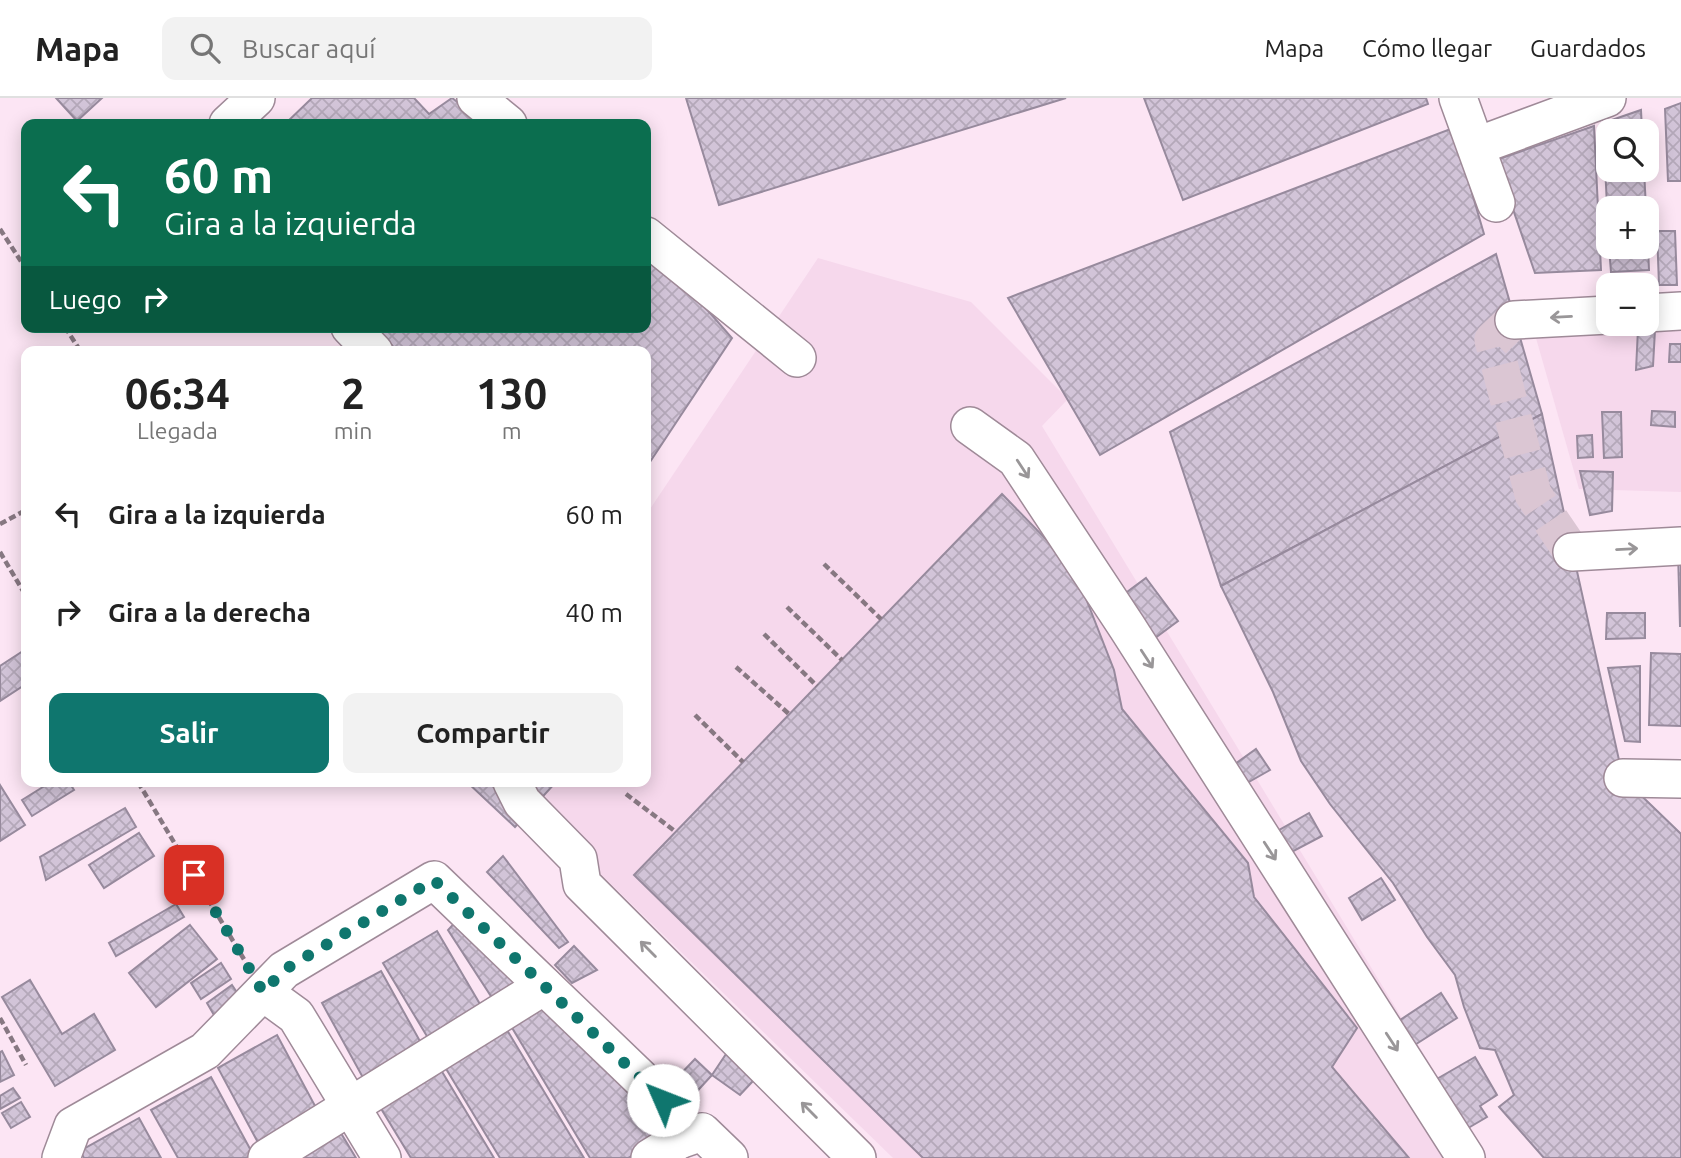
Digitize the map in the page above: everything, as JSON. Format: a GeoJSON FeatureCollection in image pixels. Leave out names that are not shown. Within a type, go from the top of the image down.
{"type":"FeatureCollection","features":[{"type":"Feature","properties":{"kind":"street"},"geometry":{"type":"LineString","coordinates":[[233,119],[256,98]]}},
{"type":"Feature","properties":{"kind":"street"},"geometry":{"type":"LineString","coordinates":[[476,98],[502,119]]}},
{"type":"Feature","properties":{"kind":"street"},"geometry":{"type":"LineString","coordinates":[[1458,98],[1496,203]]}},
{"type":"Feature","properties":{"kind":"street"},"geometry":{"type":"LineString","coordinates":[[1477,146],[1607,98]]}},
{"type":"Feature","properties":{"kind":"street"},"geometry":{"type":"LineString","coordinates":[[651,240],[797,358]]}},
{"type":"Feature","properties":{"kind":"street"},"geometry":{"type":"LineString","coordinates":[[1659,312],[1681,311]]}},
{"type":"Feature","properties":{"kind":"street"},"geometry":{"type":"LineString","coordinates":[[1514,320],[1596,316]]}},
{"type":"Feature","properties":{"kind":"street"},"geometry":{"type":"LineString","coordinates":[[970,426],[1016,458],[1466,1158]]}},
{"type":"Feature","properties":{"kind":"street"},"geometry":{"type":"LineString","coordinates":[[1573,552],[1681,546]]}},
{"type":"Feature","properties":{"kind":"street"},"geometry":{"type":"LineString","coordinates":[[1623,778],[1681,779]]}},
{"type":"Feature","properties":{"kind":"street"},"geometry":{"type":"LineString","coordinates":[[514,787],[522,802],[578,859],[582,884],[857,1158]]}},
{"type":"Feature","properties":{"kind":"street"},"geometry":{"type":"LineString","coordinates":[[61,1158],[73,1126],[205,1051],[284,970],[434,880],[663,1100],[665,1152],[702,1132],[729,1158]]}},
{"type":"Feature","properties":{"kind":"street"},"geometry":{"type":"LineString","coordinates":[[267,1158],[544,986]]}},
{"type":"Feature","properties":{"kind":"street"},"geometry":{"type":"LineString","coordinates":[[263,992],[296,1016],[382,1158]]}},
{"type":"Feature","properties":{"kind":"path"},"geometry":{"type":"LineString","coordinates":[[0,229],[21,260]]}},
{"type":"Feature","properties":{"kind":"path"},"geometry":{"type":"LineString","coordinates":[[0,524],[21,513]]}},
{"type":"Feature","properties":{"kind":"path"},"geometry":{"type":"LineString","coordinates":[[0,552],[21,588]]}},
{"type":"Feature","properties":{"kind":"path"},"geometry":{"type":"LineString","coordinates":[[824,564],[881,620]]}},
{"type":"Feature","properties":{"kind":"path"},"geometry":{"type":"LineString","coordinates":[[787,607],[842,660]]}},
{"type":"Feature","properties":{"kind":"path"},"geometry":{"type":"LineString","coordinates":[[764,634],[817,686]]}},
{"type":"Feature","properties":{"kind":"path"},"geometry":{"type":"LineString","coordinates":[[736,667],[789,714]]}},
{"type":"Feature","properties":{"kind":"path"},"geometry":{"type":"LineString","coordinates":[[695,715],[743,762]]}},
{"type":"Feature","properties":{"kind":"path"},"geometry":{"type":"LineString","coordinates":[[141,787],[263,992]]}},
{"type":"Feature","properties":{"kind":"path"},"geometry":{"type":"LineString","coordinates":[[626,794],[676,832]]}},
{"type":"Feature","properties":{"kind":"path"},"geometry":{"type":"LineString","coordinates":[[0,1018],[26,1065]]}},
{"type":"Feature","properties":{"kind":"shaded area"},"geometry":{"type":"Polygon","coordinates":[[[818,258],[971,302],[1068,399],[1042,426],[1487,1158],[893,1158],[511,787],[651,787],[651,508],[818,258]]]}},
{"type":"Feature","properties":{"kind":"shaded area"},"geometry":{"type":"Polygon","coordinates":[[[1530,317],[1596,323],[1596,336],[1659,336],[1659,322],[1681,321],[1681,492],[1579,489],[1530,317]]]}},
{"type":"Feature","properties":{"kind":"building"},"geometry":{"type":"Polygon","coordinates":[[[56,98],[102,98],[79,119],[75,119],[56,98]]]}},
{"type":"Feature","properties":{"kind":"building"},"geometry":{"type":"Polygon","coordinates":[[[312,98],[414,98],[429,114],[452,98],[480,119],[290,119],[312,98]]]}},
{"type":"Feature","properties":{"kind":"building"},"geometry":{"type":"Polygon","coordinates":[[[686,98],[1066,98],[719,205],[686,98]]]}},
{"type":"Feature","properties":{"kind":"building"},"geometry":{"type":"Polygon","coordinates":[[[1144,98],[1426,98],[1428,104],[1183,200],[1144,98]]]}},
{"type":"Feature","properties":{"kind":"building"},"geometry":{"type":"Polygon","coordinates":[[[1681,103],[1681,181],[1668,181],[1665,109],[1681,103]]]}},
{"type":"Feature","properties":{"kind":"building"},"geometry":{"type":"Polygon","coordinates":[[[1641,110],[1641,119],[1615,119],[1641,110]]]}},
{"type":"Feature","properties":{"kind":"building"},"geometry":{"type":"Polygon","coordinates":[[[1594,126],[1597,196],[1596,259],[1600,259],[1601,270],[1535,273],[1496,160],[1594,126]]]}},
{"type":"Feature","properties":{"kind":"building"},"geometry":{"type":"Polygon","coordinates":[[[1453,128],[1484,234],[1100,455],[1008,298],[1453,128]]]}},
{"type":"Feature","properties":{"kind":"building"},"geometry":{"type":"Polygon","coordinates":[[[1606,182],[1645,182],[1645,196],[1607,196],[1606,182]]]}},
{"type":"Feature","properties":{"kind":"building"},"geometry":{"type":"Polygon","coordinates":[[[1659,231],[1675,231],[1677,285],[1659,285],[1659,231]]]}},
{"type":"Feature","properties":{"kind":"building"},"geometry":{"type":"Polygon","coordinates":[[[651,252],[732,338],[651,460],[651,346],[392,346],[381,333],[651,333],[651,252]]]}},
{"type":"Feature","properties":{"kind":"building"},"geometry":{"type":"Polygon","coordinates":[[[1496,254],[1542,414],[1221,586],[1170,432],[1496,254]]]}},
{"type":"Feature","properties":{"kind":"building"},"geometry":{"type":"Polygon","coordinates":[[[1610,259],[1649,259],[1649,270],[1611,272],[1610,259]]]}},
{"type":"Feature","properties":{"kind":"building"},"geometry":{"type":"Polygon","coordinates":[[[1638,336],[1655,336],[1653,366],[1636,370],[1638,336]]]}},
{"type":"Feature","properties":{"kind":"building"},"geometry":{"type":"Polygon","coordinates":[[[1670,344],[1681,344],[1681,362],[1669,362],[1670,344]]]}},
{"type":"Feature","properties":{"kind":"building"},"geometry":{"type":"Polygon","coordinates":[[[1652,411],[1675,412],[1675,427],[1651,425],[1652,411]]]}},
{"type":"Feature","properties":{"kind":"building"},"geometry":{"type":"Polygon","coordinates":[[[1602,412],[1621,412],[1622,457],[1604,458],[1602,412]]]}},
{"type":"Feature","properties":{"kind":"building"},"geometry":{"type":"Polygon","coordinates":[[[1542,414],[1623,778],[1681,834],[1681,1158],[1544,1158],[1499,1107],[1514,1095],[1495,1050],[1480,1048],[1455,975],[1393,883],[1330,804],[1301,761],[1273,692],[1221,586],[1542,414]]]}},
{"type":"Feature","properties":{"kind":"building"},"geometry":{"type":"Polygon","coordinates":[[[1592,435],[1593,457],[1578,458],[1577,436],[1592,435]]]}},
{"type":"Feature","properties":{"kind":"building"},"geometry":{"type":"Polygon","coordinates":[[[1580,471],[1613,472],[1612,511],[1590,515],[1580,471]]]}},
{"type":"Feature","properties":{"kind":"building"},"geometry":{"type":"Polygon","coordinates":[[[1002,494],[1074,568],[1114,670],[1122,709],[1248,863],[1254,897],[1357,1028],[1332,1067],[1409,1158],[923,1158],[634,875],[1002,494]]]}},
{"type":"Feature","properties":{"kind":"building"},"geometry":{"type":"Polygon","coordinates":[[[1678,552],[1681,552],[1681,626],[1680,626],[1678,552]]]}},
{"type":"Feature","properties":{"kind":"building"},"geometry":{"type":"Polygon","coordinates":[[[1146,578],[1178,621],[1155,638],[1123,595],[1146,578]]]}},
{"type":"Feature","properties":{"kind":"building"},"geometry":{"type":"Polygon","coordinates":[[[1607,613],[1645,613],[1645,638],[1606,639],[1607,613]]]}},
{"type":"Feature","properties":{"kind":"building"},"geometry":{"type":"Polygon","coordinates":[[[21,652],[21,687],[0,701],[0,666],[21,652]]]}},
{"type":"Feature","properties":{"kind":"building"},"geometry":{"type":"Polygon","coordinates":[[[1651,653],[1681,654],[1681,726],[1649,725],[1651,653]]]}},
{"type":"Feature","properties":{"kind":"building"},"geometry":{"type":"Polygon","coordinates":[[[1640,666],[1640,742],[1625,741],[1608,668],[1640,666]]]}},
{"type":"Feature","properties":{"kind":"building"},"geometry":{"type":"Polygon","coordinates":[[[1256,749],[1270,770],[1240,787],[1228,769],[1256,749]]]}},
{"type":"Feature","properties":{"kind":"building"},"geometry":{"type":"Polygon","coordinates":[[[0,785],[25,825],[0,841],[0,785]]]}},
{"type":"Feature","properties":{"kind":"building"},"geometry":{"type":"Polygon","coordinates":[[[43,787],[72,787],[74,790],[32,816],[22,800],[43,787]]]}},
{"type":"Feature","properties":{"kind":"building"},"geometry":{"type":"Polygon","coordinates":[[[472,787],[551,787],[515,827],[472,787]]]}},
{"type":"Feature","properties":{"kind":"building"},"geometry":{"type":"Polygon","coordinates":[[[125,808],[136,827],[46,880],[40,857],[125,808]]]}},
{"type":"Feature","properties":{"kind":"building"},"geometry":{"type":"Polygon","coordinates":[[[1309,813],[1322,836],[1286,855],[1274,833],[1309,813]]]}},
{"type":"Feature","properties":{"kind":"building"},"geometry":{"type":"Polygon","coordinates":[[[139,833],[154,856],[104,888],[89,865],[139,833]]]}},
{"type":"Feature","properties":{"kind":"building"},"geometry":{"type":"Polygon","coordinates":[[[503,856],[568,942],[559,948],[487,872],[503,856]]]}},
{"type":"Feature","properties":{"kind":"building"},"geometry":{"type":"Polygon","coordinates":[[[1381,878],[1395,900],[1362,920],[1349,898],[1381,878]]]}},
{"type":"Feature","properties":{"kind":"building"},"geometry":{"type":"Polygon","coordinates":[[[176,904],[184,917],[116,956],[109,943],[176,904]]]}},
{"type":"Feature","properties":{"kind":"building"},"geometry":{"type":"Polygon","coordinates":[[[461,916],[530,985],[498,1007],[448,930],[461,916]]]}},
{"type":"Feature","properties":{"kind":"building"},"geometry":{"type":"Polygon","coordinates":[[[190,925],[217,959],[156,1007],[129,973],[190,925]]]}},
{"type":"Feature","properties":{"kind":"building"},"geometry":{"type":"Polygon","coordinates":[[[437,931],[484,1011],[431,1043],[383,963],[437,931]]]}},
{"type":"Feature","properties":{"kind":"building"},"geometry":{"type":"Polygon","coordinates":[[[574,946],[597,970],[572,983],[555,965],[574,946]]]}},
{"type":"Feature","properties":{"kind":"building"},"geometry":{"type":"Polygon","coordinates":[[[221,963],[231,979],[201,999],[191,983],[221,963]]]}},
{"type":"Feature","properties":{"kind":"building"},"geometry":{"type":"Polygon","coordinates":[[[381,971],[426,1052],[367,1085],[322,1003],[381,971]]]}},
{"type":"Feature","properties":{"kind":"building"},"geometry":{"type":"Polygon","coordinates":[[[30,980],[62,1034],[94,1014],[115,1050],[55,1086],[2,997],[30,980]]]}},
{"type":"Feature","properties":{"kind":"building"},"geometry":{"type":"Polygon","coordinates":[[[232,985],[240,997],[214,1015],[207,1003],[232,985]]]}},
{"type":"Feature","properties":{"kind":"building"},"geometry":{"type":"Polygon","coordinates":[[[542,991],[617,1066],[661,1138],[628,1158],[590,1158],[505,1016],[542,991]]]}},
{"type":"Feature","properties":{"kind":"building"},"geometry":{"type":"Polygon","coordinates":[[[1441,993],[1457,1018],[1410,1048],[1394,1024],[1441,993]]]}},
{"type":"Feature","properties":{"kind":"building"},"geometry":{"type":"Polygon","coordinates":[[[501,1020],[584,1158],[500,1158],[439,1057],[501,1020]]]}},
{"type":"Feature","properties":{"kind":"building"},"geometry":{"type":"Polygon","coordinates":[[[277,1035],[321,1117],[262,1150],[218,1068],[277,1035]]]}},
{"type":"Feature","properties":{"kind":"building"},"geometry":{"type":"Polygon","coordinates":[[[2,1051],[14,1075],[0,1082],[0,1052],[2,1051]]]}},
{"type":"Feature","properties":{"kind":"building"},"geometry":{"type":"Polygon","coordinates":[[[726,1054],[753,1081],[740,1095],[712,1075],[726,1054]]]}},
{"type":"Feature","properties":{"kind":"building"},"geometry":{"type":"Polygon","coordinates":[[[1475,1057],[1497,1095],[1480,1106],[1487,1117],[1458,1134],[1428,1084],[1475,1057]]]}},
{"type":"Feature","properties":{"kind":"building"},"geometry":{"type":"Polygon","coordinates":[[[695,1059],[712,1075],[689,1100],[672,1083],[695,1059]]]}},
{"type":"Feature","properties":{"kind":"building"},"geometry":{"type":"Polygon","coordinates":[[[435,1060],[494,1158],[411,1158],[374,1097],[435,1060]]]}},
{"type":"Feature","properties":{"kind":"building"},"geometry":{"type":"Polygon","coordinates":[[[211,1077],[255,1158],[178,1158],[151,1110],[211,1077]]]}},
{"type":"Feature","properties":{"kind":"building"},"geometry":{"type":"Polygon","coordinates":[[[13,1088],[20,1098],[0,1109],[0,1096],[13,1088]]]}},
{"type":"Feature","properties":{"kind":"building"},"geometry":{"type":"Polygon","coordinates":[[[21,1102],[30,1117],[11,1128],[2,1113],[21,1102]]]}},
{"type":"Feature","properties":{"kind":"building"},"geometry":{"type":"Polygon","coordinates":[[[139,1118],[161,1158],[84,1158],[80,1151],[139,1118]]]}},
{"type":"Feature","properties":{"kind":"building"},"geometry":{"type":"Polygon","coordinates":[[[336,1125],[356,1158],[281,1158],[336,1125]]]}},
{"type":"Feature","properties":{"kind":"tunnel"},"geometry":{"type":"LineString","coordinates":[[1514,320],[1493,340],[1533,494],[1572,552]]}},
{"type":"Feature","properties":{"kind":"route"},"geometry":{"type":"LineString","coordinates":[[194,875],[263,992],[284,970],[434,880],[663,1100]]}}]}
